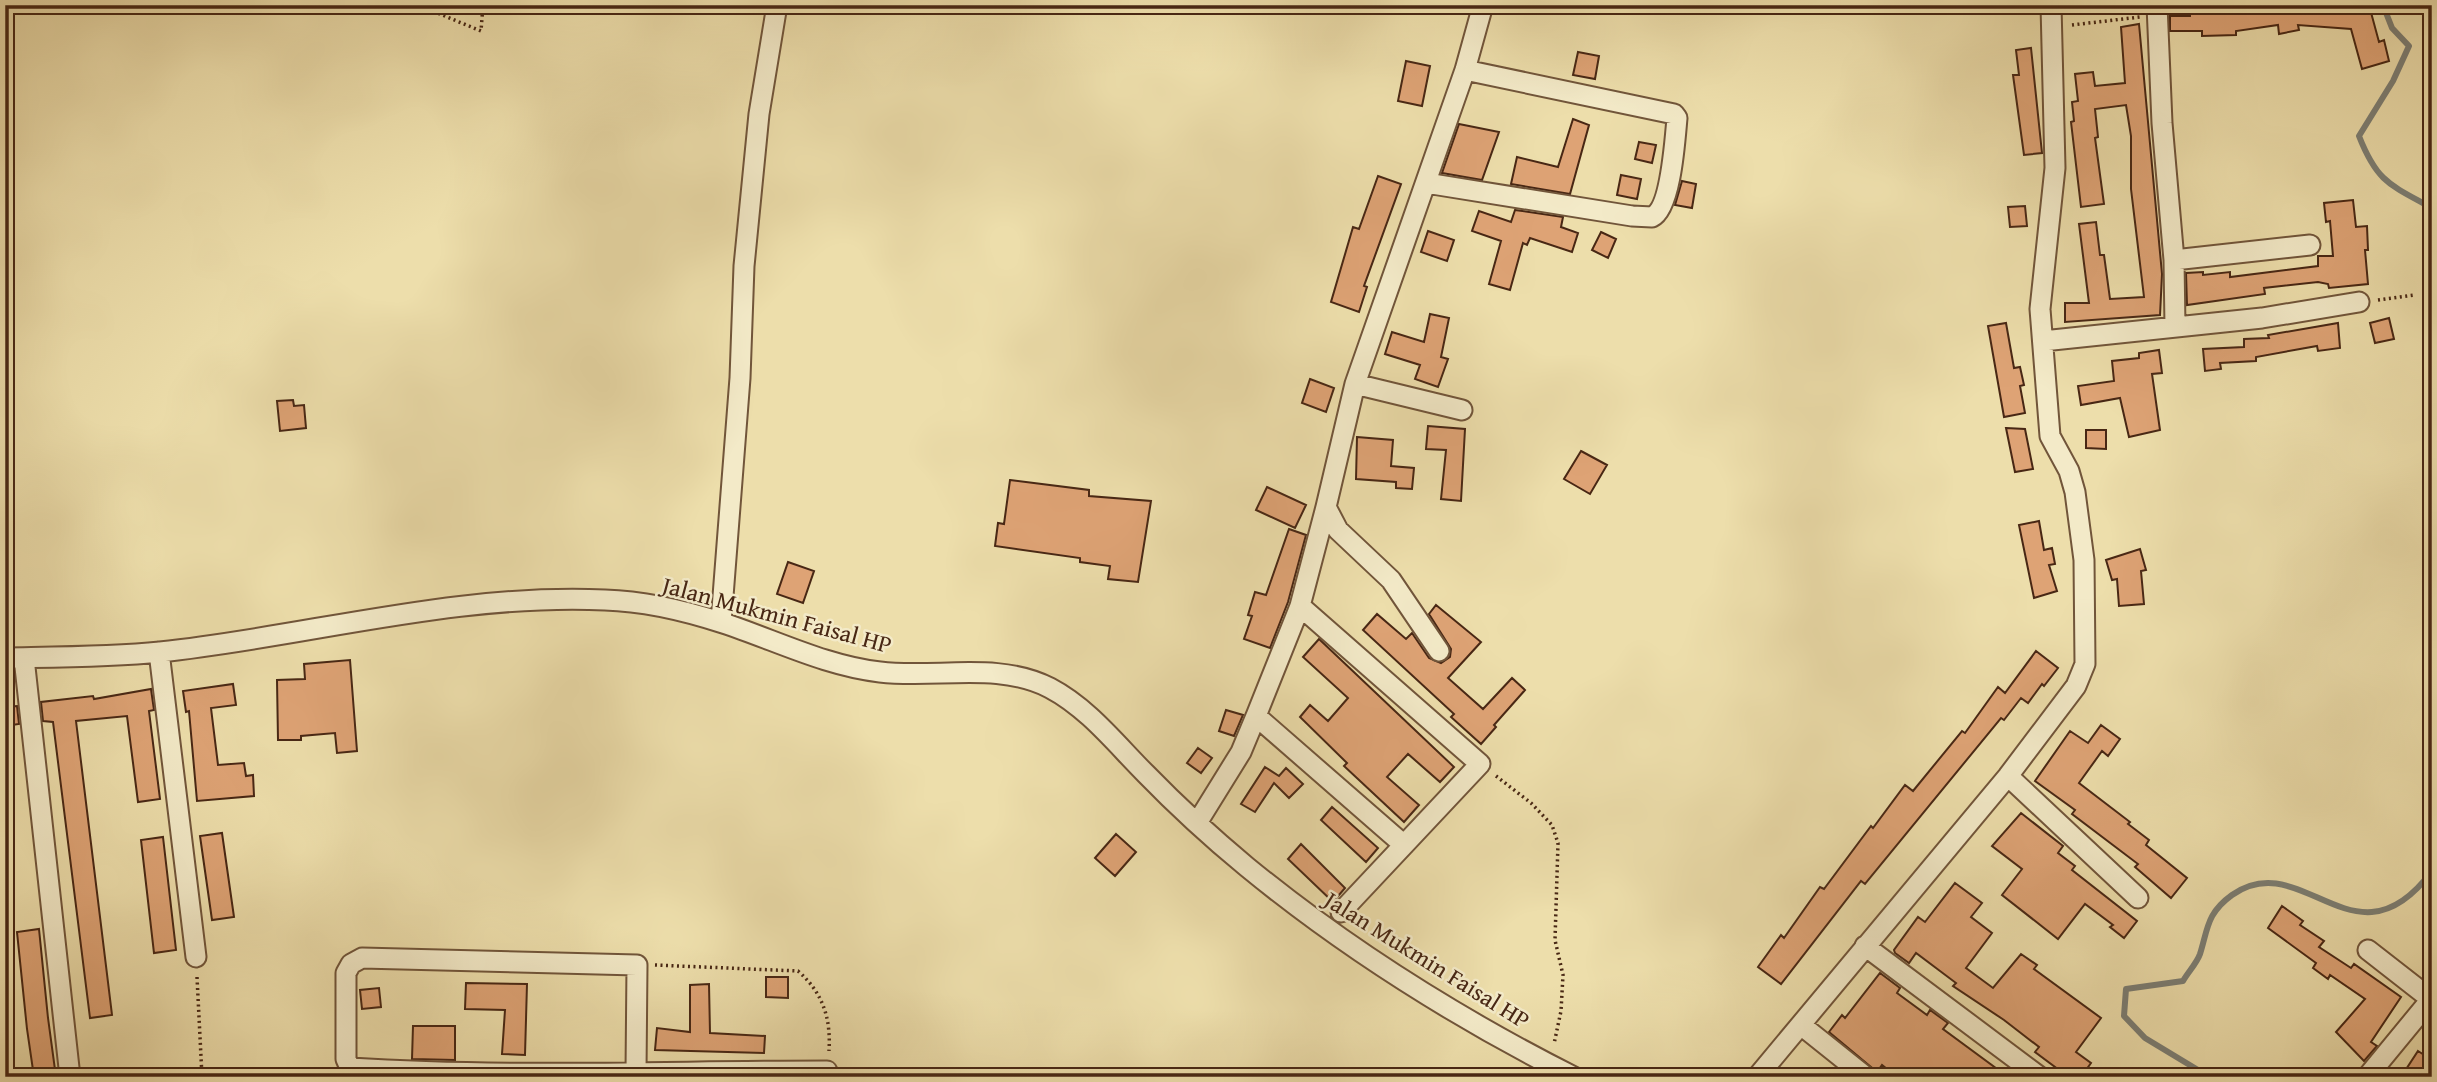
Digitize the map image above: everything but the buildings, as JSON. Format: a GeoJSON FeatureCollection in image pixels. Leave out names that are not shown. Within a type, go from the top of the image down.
{"type":"FeatureCollection","features":[{"type":"Feature","properties":{"kind":"street"},"geometry":{"type":"LineString","coordinates":[[721,622],[746,252],[759,114],[777,5]]}},
{"type":"Feature","properties":{"kind":"street"},"geometry":{"type":"LineString","coordinates":[[1197,823],[1241,752],[1300,606],[1355,384],[1465,70],[1483,5]]}},
{"type":"Feature","properties":{"kind":"street"},"geometry":{"type":"LineString","coordinates":[[1756,1077],[2008,776],[2076,685],[2085,664],[2084,560],[2069,471],[2050,436],[2040,309],[2055,167],[2051,5]]}},
{"type":"Feature","properties":{"kind":"street"},"geometry":{"type":"LineString","coordinates":[[2157,9],[2162,123],[2174,260],[2175,327]]}},
{"type":"Feature","properties":{"kind":"street"},"geometry":{"type":"LineString","coordinates":[[1426,183],[1632,216],[1652,217],[1660,210],[1671,169],[1677,118],[1674,114],[1465,70]]}},
{"type":"Feature","properties":{"kind":"street"},"geometry":{"type":"LineString","coordinates":[[2174,260],[2310,245]]}},
{"type":"Feature","properties":{"kind":"street"},"geometry":{"type":"LineString","coordinates":[[2043,341],[2262,318],[2358,302]]}},
{"type":"Feature","properties":{"kind":"street"},"geometry":{"type":"LineString","coordinates":[[1355,384],[1462,410]]}},
{"type":"Feature","properties":{"kind":"street"},"geometry":{"type":"LineString","coordinates":[[1326,507],[1338,530],[1391,580],[1438,651]]}},
{"type":"Feature","properties":{"kind":"street","name":"Jalan Mukmin Faisal HP"},"geometry":{"type":"LineString","coordinates":[[15,658],[159,652],[477,603],[610,600],[667,608],[721,622],[812,655],[877,672],[977,672],[1011,676],[1048,687],[1101,726],[1197,823],[1248,868],[1342,940],[1408,982],[1573,1077]]}},
{"type":"Feature","properties":{"kind":"street"},"geometry":{"type":"LineString","coordinates":[[1300,606],[1480,764],[1341,912]]}},
{"type":"Feature","properties":{"kind":"street"},"geometry":{"type":"LineString","coordinates":[[159,652],[196,957]]}},
{"type":"Feature","properties":{"kind":"street"},"geometry":{"type":"LineString","coordinates":[[15,658],[70,1077]]}},
{"type":"Feature","properties":{"kind":"street"},"geometry":{"type":"LineString","coordinates":[[1256,716],[1404,845]]}},
{"type":"Feature","properties":{"kind":"street"},"geometry":{"type":"LineString","coordinates":[[2008,776],[2138,898]]}},
{"type":"Feature","properties":{"kind":"street"},"geometry":{"type":"LineString","coordinates":[[1864,946],[2040,1077]]}},
{"type":"Feature","properties":{"kind":"street"},"geometry":{"type":"LineString","coordinates":[[2367,1077],[2431,999],[2368,950]]}},
{"type":"Feature","properties":{"kind":"street"},"geometry":{"type":"LineString","coordinates":[[636,1075],[637,965],[362,958],[351,964],[346,973],[346,1059],[350,1068],[455,1074],[636,1075],[828,1074]]}},
{"type":"Feature","properties":{"kind":"street"},"geometry":{"type":"LineString","coordinates":[[1801,1025],[1866,1077]]}},
{"type":"Feature","properties":{"kind":"path"},"geometry":{"type":"LineString","coordinates":[[420,6],[481,31],[483,5]]}},
{"type":"Feature","properties":{"kind":"path"},"geometry":{"type":"LineString","coordinates":[[2052,27],[2157,9]]}},
{"type":"Feature","properties":{"kind":"path"},"geometry":{"type":"LineString","coordinates":[[2358,302],[2414,295]]}},
{"type":"Feature","properties":{"kind":"path"},"geometry":{"type":"LineString","coordinates":[[1480,764],[1531,803],[1552,825],[1558,843],[1555,940],[1563,975],[1561,1011],[1549,1065]]}},
{"type":"Feature","properties":{"kind":"path"},"geometry":{"type":"LineString","coordinates":[[196,957],[202,1077]]}},
{"type":"Feature","properties":{"kind":"path"},"geometry":{"type":"LineString","coordinates":[[637,965],[798,971],[814,985],[824,1004],[830,1031],[828,1074]]}},
{"type":"Feature","properties":{"kind":"waterway"},"geometry":{"type":"LineString","coordinates":[[2383,5],[2392,28],[2409,46],[2393,81],[2359,136],[2372,163],[2386,181],[2432,208]]}},
{"type":"Feature","properties":{"kind":"waterway"},"geometry":{"type":"LineString","coordinates":[[2198,1077],[2198,1070],[2145,1038],[2124,1016],[2126,989],[2183,981],[2199,957],[2213,915],[2224,902],[2232,895],[2258,884],[2282,885],[2354,911],[2378,911],[2404,900],[2432,871]]}}]}
